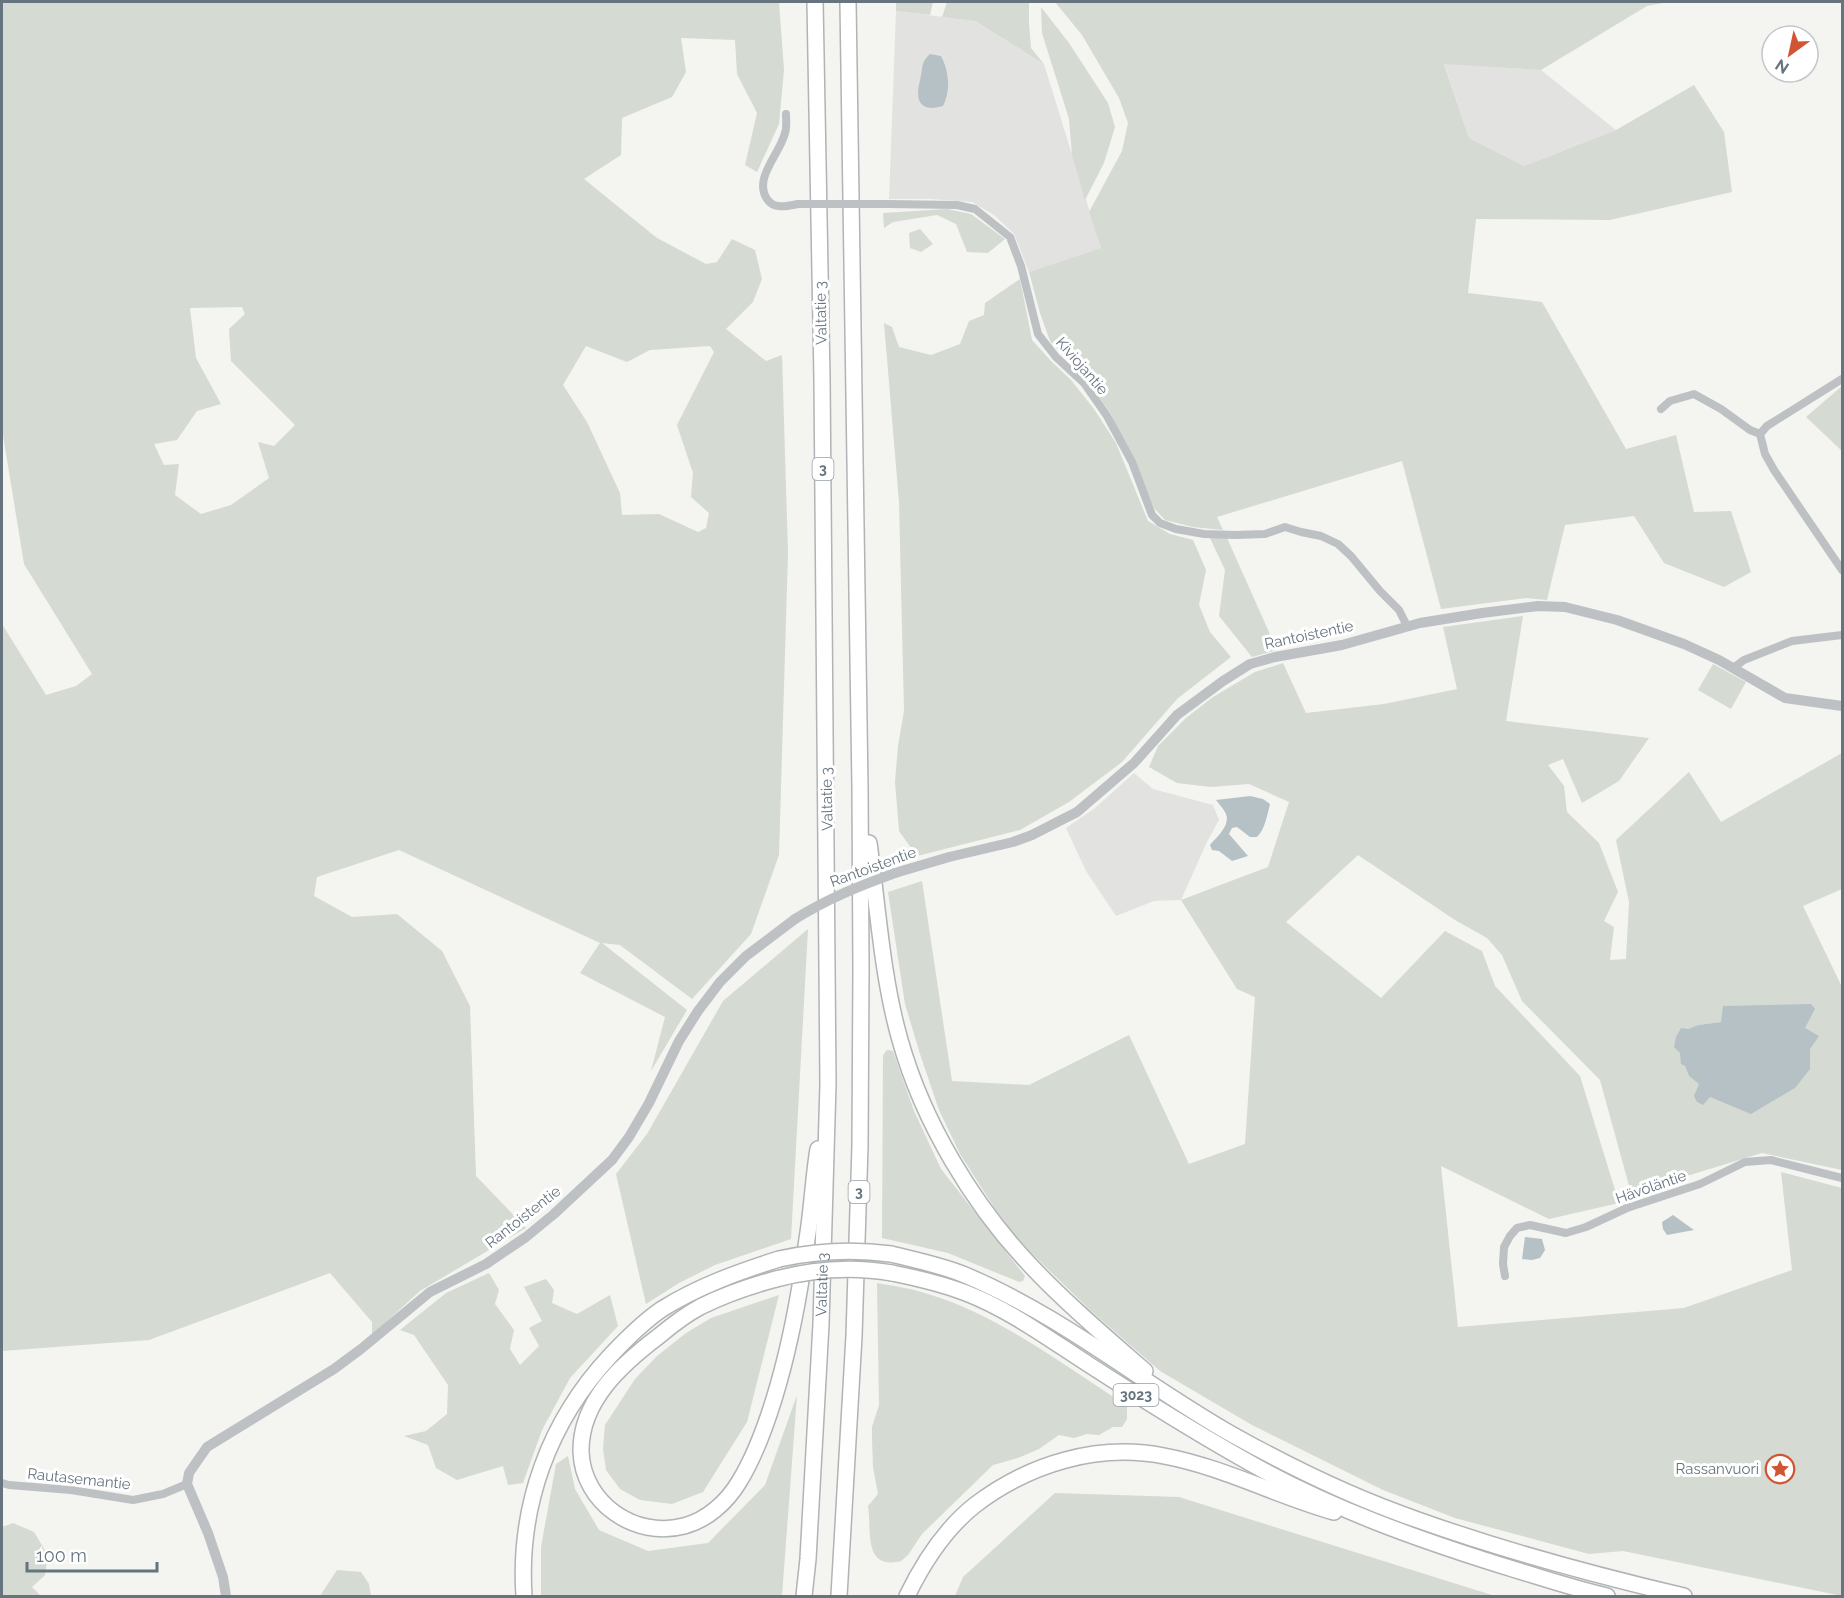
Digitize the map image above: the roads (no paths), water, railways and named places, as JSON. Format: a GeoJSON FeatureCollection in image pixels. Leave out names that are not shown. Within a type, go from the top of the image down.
{"type":"FeatureCollection","features":[{"type":"Feature","properties":{"kind":"highway","name":"Valtatie 3"},"geometry":{"type":"LineString","coordinates":[[804,1596],[821,1324],[828,1084],[822,414],[815,2]]}},
{"type":"Feature","properties":{"kind":"highway","name":"3"},"geometry":{"type":"LineString","coordinates":[[839,1596],[854,1336],[860,1158],[860,788],[848,2]]}},
{"type":"Feature","properties":{"kind":"highway"},"geometry":{"type":"LineString","coordinates":[[860,788],[889,990],[900,1040],[915,1085],[952,1159],[997,1226],[1031,1266],[1093,1326],[1191,1410]]}},
{"type":"Feature","properties":{"kind":"highway","name":"3023"},"geometry":{"type":"LineString","coordinates":[[828,1084],[807,1239],[791,1335],[766,1423],[748,1465],[738,1484],[723,1503],[710,1514],[693,1523],[670,1528],[652,1528],[637,1525],[617,1515],[593,1491],[582,1460],[583,1434],[590,1412],[610,1379],[638,1352],[698,1308],[750,1286],[776,1279],[816,1271],[872,1269],[943,1285],[989,1304],[1045,1336],[1181,1424],[1246,1461],[1380,1524],[1484,1560],[1607,1596]]}},
{"type":"Feature","properties":{"kind":"highway","name":"3023"},"geometry":{"type":"LineString","coordinates":[[524,1596],[522,1572],[531,1501],[561,1422],[587,1382],[626,1340],[661,1310],[711,1283],[740,1271],[779,1259],[816,1252],[891,1254],[962,1274],[993,1287],[1031,1308],[1191,1410],[1290,1465],[1337,1487],[1417,1520],[1523,1554],[1598,1576],[1684,1596]]}},
{"type":"Feature","properties":{"kind":"highway"},"geometry":{"type":"LineString","coordinates":[[907,1596],[939,1545],[959,1520],[975,1506],[1011,1482],[1036,1469],[1059,1461],[1093,1454],[1144,1453],[1181,1460],[1311,1505],[1380,1524]]}},
{"type":"Feature","properties":{"kind":"street","name":"Kiviojantie"},"geometry":{"type":"LineString","coordinates":[[786,114],[786,133],[763,182],[763,191],[770,203],[784,207],[798,204],[888,204],[957,205],[975,209],[1010,237],[1021,266],[1038,334],[1056,357],[1084,383],[1107,416],[1132,462],[1152,515],[1160,523],[1176,530],[1204,534],[1265,534],[1285,527],[1321,536],[1338,544],[1351,556],[1399,610],[1407,626]]}},
{"type":"Feature","properties":{"kind":"street"},"geometry":{"type":"LineString","coordinates":[[1760,434],[1767,426],[1842,378]]}},
{"type":"Feature","properties":{"kind":"street"},"geometry":{"type":"LineString","coordinates":[[1661,409],[1670,401],[1694,394],[1760,434]]}},
{"type":"Feature","properties":{"kind":"street"},"geometry":{"type":"LineString","coordinates":[[1760,434],[1765,454],[1774,470],[1842,570]]}},
{"type":"Feature","properties":{"kind":"street","name":"Rantoistentie"},"geometry":{"type":"LineString","coordinates":[[187,1484],[189,1473],[207,1447],[334,1369],[430,1292],[486,1264],[526,1237],[612,1160],[649,1103],[679,1041],[698,1011],[720,982],[746,956],[795,919],[849,890],[894,873],[1013,842],[1077,812],[1134,763],[1177,715],[1250,664],[1342,645],[1407,626],[1494,611],[1538,606],[1565,607],[1594,613],[1684,644],[1733,668],[1785,698],[1842,706]]}},
{"type":"Feature","properties":{"kind":"street"},"geometry":{"type":"LineString","coordinates":[[1733,668],[1744,660],[1792,641],[1842,634]]}},
{"type":"Feature","properties":{"kind":"street","name":"Hävöläntie"},"geometry":{"type":"LineString","coordinates":[[1505,1276],[1504,1247],[1517,1228],[1530,1225],[1566,1233],[1586,1227],[1627,1208],[1700,1184],[1745,1162],[1771,1160],[1842,1178]]}},
{"type":"Feature","properties":{"kind":"street","name":"Rautasemantie"},"geometry":{"type":"LineString","coordinates":[[2,1483],[71,1490],[133,1500],[163,1494],[187,1484]]}},
{"type":"Feature","properties":{"kind":"street"},"geometry":{"type":"LineString","coordinates":[[187,1484],[208,1533],[223,1577],[226,1596]]}},
{"type":"Feature","properties":{"kind":"place","name":"Rassanvuori"},"geometry":{"type":"Point","coordinates":[1780,1469]}}]}
